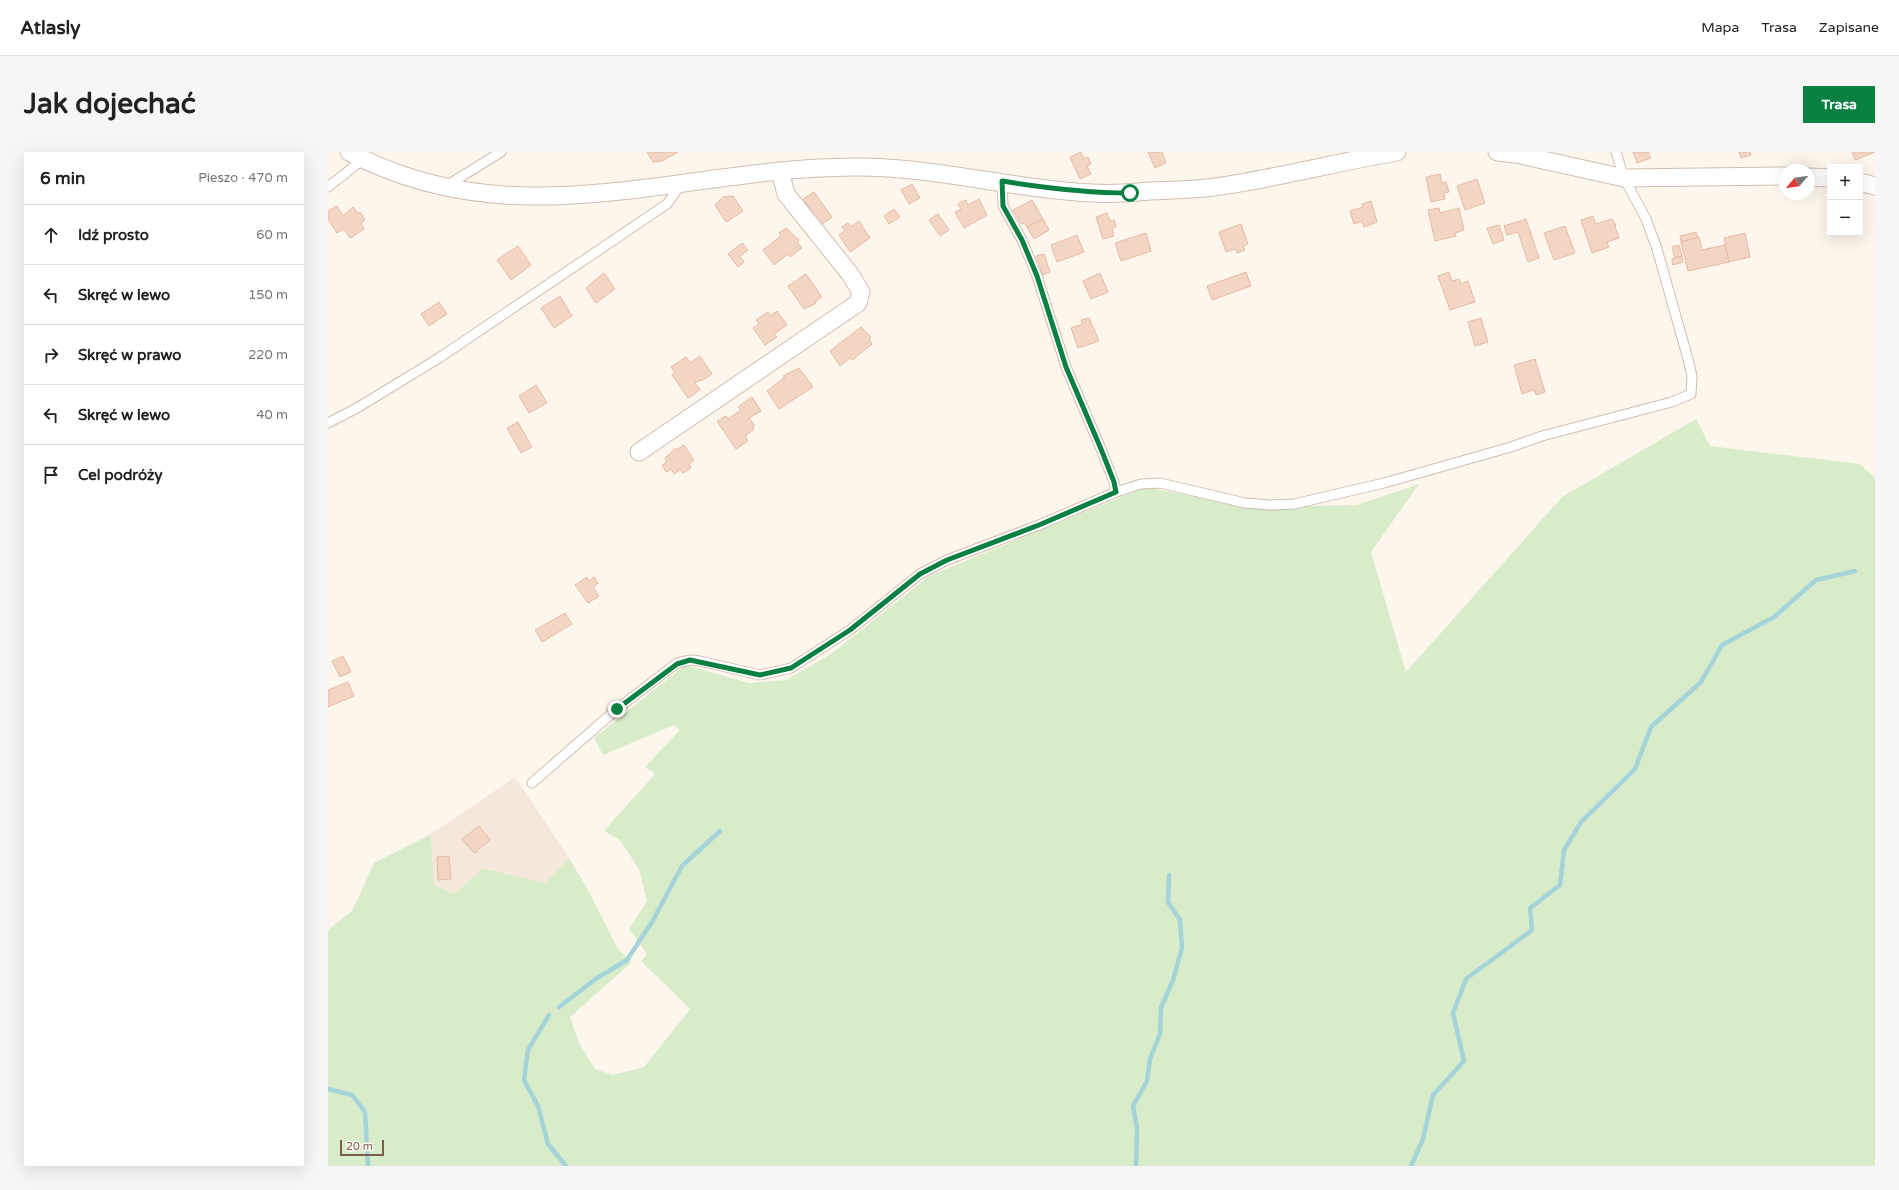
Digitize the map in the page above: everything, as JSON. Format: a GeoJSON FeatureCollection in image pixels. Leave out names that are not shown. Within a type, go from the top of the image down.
{"type":"FeatureCollection","features":[{"type":"Feature","properties":{"kind":"street"},"geometry":{"type":"LineString","coordinates":[[361,155],[405,176],[444,187],[486,194],[532,198],[585,195],[780,171],[826,167],[896,168],[1002,181],[1056,190],[1093,193],[1187,189],[1237,184],[1397,152]]}},
{"type":"Feature","properties":{"kind":"street"},"geometry":{"type":"LineString","coordinates":[[1497,152],[1516,154],[1624,178],[1779,176]]}},
{"type":"Feature","properties":{"kind":"street"},"geometry":{"type":"LineString","coordinates":[[639,452],[858,303],[861,292],[850,274],[786,194],[780,171]]}},
{"type":"Feature","properties":{"kind":"street"},"geometry":{"type":"LineString","coordinates":[[1815,177],[1827,178]]}},
{"type":"Feature","properties":{"kind":"street"},"geometry":{"type":"LineString","coordinates":[[1863,183],[1875,186]]}},
{"type":"Feature","properties":{"kind":"lane"},"geometry":{"type":"LineString","coordinates":[[444,187],[501,152]]}},
{"type":"Feature","properties":{"kind":"lane"},"geometry":{"type":"LineString","coordinates":[[532,783],[617,709],[677,664],[690,660],[700,661],[760,675],[791,668],[850,630],[920,574],[947,560],[1039,525],[1116,492],[1140,484],[1160,483],[1245,503],[1270,505],[1294,504],[1324,499],[1512,447],[1542,436],[1672,402],[1692,394],[1692,376],[1688,358],[1658,249],[1646,219],[1624,178],[1616,152]]}},
{"type":"Feature","properties":{"kind":"lane"},"geometry":{"type":"LineString","coordinates":[[328,188],[361,155]]}},
{"type":"Feature","properties":{"kind":"lane"},"geometry":{"type":"LineString","coordinates":[[1002,181],[1003,206],[1022,240],[1037,276],[1066,367],[1101,449],[1114,482],[1116,492]]}},
{"type":"Feature","properties":{"kind":"lane"},"geometry":{"type":"LineString","coordinates":[[328,423],[357,408],[439,358],[667,204],[682,183]]}},
{"type":"Feature","properties":{"kind":"shaded area"},"geometry":{"type":"Polygon","coordinates":[[[515,777],[569,858],[545,883],[483,868],[454,894],[434,885],[431,834],[515,777]]]}},
{"type":"Feature","properties":{"kind":"green space"},"geometry":{"type":"Polygon","coordinates":[[[1696,419],[1710,446],[1860,464],[1875,478],[1875,1166],[328,1166],[328,930],[352,911],[374,863],[431,834],[434,885],[454,894],[483,868],[545,883],[569,858],[588,890],[618,949],[632,962],[570,1017],[579,1043],[595,1069],[613,1075],[644,1067],[690,1009],[641,961],[647,954],[629,929],[647,901],[639,869],[620,840],[604,831],[655,774],[645,767],[680,730],[674,725],[603,755],[594,738],[685,665],[749,683],[786,680],[831,654],[929,576],[1145,487],[1246,507],[1357,505],[1419,484],[1371,552],[1406,672],[1562,497],[1696,419]]]}},
{"type":"Feature","properties":{"kind":"building"},"geometry":{"type":"Polygon","coordinates":[[[647,152],[678,152],[662,161],[653,162],[647,152]]]}},
{"type":"Feature","properties":{"kind":"building"},"geometry":{"type":"Polygon","coordinates":[[[1081,152],[1084,159],[1088,157],[1091,164],[1087,166],[1091,174],[1080,179],[1070,157],[1081,152]]]}},
{"type":"Feature","properties":{"kind":"building"},"geometry":{"type":"Polygon","coordinates":[[[1148,152],[1162,152],[1166,163],[1155,168],[1148,152]]]}},
{"type":"Feature","properties":{"kind":"building"},"geometry":{"type":"Polygon","coordinates":[[[1633,152],[1648,152],[1651,158],[1637,163],[1633,152]]]}},
{"type":"Feature","properties":{"kind":"building"},"geometry":{"type":"Polygon","coordinates":[[[1739,152],[1750,152],[1751,155],[1741,158],[1739,152]]]}},
{"type":"Feature","properties":{"kind":"building"},"geometry":{"type":"Polygon","coordinates":[[[1852,152],[1875,152],[1855,160],[1852,152]]]}},
{"type":"Feature","properties":{"kind":"building"},"geometry":{"type":"Polygon","coordinates":[[[1440,174],[1442,183],[1446,182],[1449,192],[1444,193],[1445,199],[1431,202],[1426,177],[1440,174]]]}},
{"type":"Feature","properties":{"kind":"building"},"geometry":{"type":"Polygon","coordinates":[[[1477,179],[1485,203],[1465,210],[1457,186],[1477,179]]]}},
{"type":"Feature","properties":{"kind":"building"},"geometry":{"type":"Polygon","coordinates":[[[912,184],[920,198],[909,204],[901,190],[912,184]]]}},
{"type":"Feature","properties":{"kind":"building"},"geometry":{"type":"Polygon","coordinates":[[[814,192],[832,217],[821,225],[803,199],[814,192]]]}},
{"type":"Feature","properties":{"kind":"building"},"geometry":{"type":"Polygon","coordinates":[[[733,196],[743,211],[726,222],[715,205],[723,197],[733,196]]]}},
{"type":"Feature","properties":{"kind":"building"},"geometry":{"type":"Polygon","coordinates":[[[979,199],[987,215],[964,228],[955,212],[961,209],[958,204],[966,200],[968,205],[979,199]]]}},
{"type":"Feature","properties":{"kind":"building"},"geometry":{"type":"Polygon","coordinates":[[[1032,200],[1043,219],[1027,227],[1024,223],[1021,224],[1013,210],[1032,200]]]}},
{"type":"Feature","properties":{"kind":"building"},"geometry":{"type":"Polygon","coordinates":[[[1371,201],[1377,222],[1364,227],[1362,221],[1354,224],[1350,211],[1363,207],[1362,204],[1371,201]]]}},
{"type":"Feature","properties":{"kind":"building"},"geometry":{"type":"Polygon","coordinates":[[[337,206],[343,216],[353,207],[358,213],[360,212],[365,220],[361,223],[364,229],[350,238],[344,229],[337,233],[328,219],[328,211],[337,206]]]}},
{"type":"Feature","properties":{"kind":"building"},"geometry":{"type":"Polygon","coordinates":[[[1439,208],[1440,213],[1459,208],[1464,230],[1455,233],[1456,236],[1435,241],[1428,210],[1439,208]]]}},
{"type":"Feature","properties":{"kind":"building"},"geometry":{"type":"Polygon","coordinates":[[[894,209],[900,217],[889,224],[884,216],[894,209]]]}},
{"type":"Feature","properties":{"kind":"building"},"geometry":{"type":"Polygon","coordinates":[[[1107,213],[1110,221],[1114,220],[1116,227],[1112,228],[1114,236],[1103,239],[1096,217],[1107,213]]]}},
{"type":"Feature","properties":{"kind":"building"},"geometry":{"type":"Polygon","coordinates":[[[938,214],[949,230],[940,236],[929,220],[938,214]]]}},
{"type":"Feature","properties":{"kind":"building"},"geometry":{"type":"Polygon","coordinates":[[[1593,216],[1596,224],[1612,219],[1616,225],[1619,238],[1607,242],[1609,247],[1592,253],[1581,220],[1593,216]]]}},
{"type":"Feature","properties":{"kind":"building"},"geometry":{"type":"Polygon","coordinates":[[[1043,219],[1049,230],[1034,239],[1027,227],[1043,219]]]}},
{"type":"Feature","properties":{"kind":"building"},"geometry":{"type":"Polygon","coordinates":[[[1526,219],[1539,258],[1528,262],[1518,232],[1507,235],[1504,226],[1526,219]]]}},
{"type":"Feature","properties":{"kind":"building"},"geometry":{"type":"Polygon","coordinates":[[[859,221],[870,238],[850,252],[839,235],[845,231],[842,227],[848,223],[851,227],[859,221]]]}},
{"type":"Feature","properties":{"kind":"building"},"geometry":{"type":"Polygon","coordinates":[[[1241,224],[1248,244],[1243,246],[1245,250],[1237,253],[1235,249],[1226,252],[1219,232],[1241,224]]]}},
{"type":"Feature","properties":{"kind":"building"},"geometry":{"type":"Polygon","coordinates":[[[1499,225],[1504,240],[1493,244],[1487,228],[1499,225]]]}},
{"type":"Feature","properties":{"kind":"building"},"geometry":{"type":"Polygon","coordinates":[[[1565,226],[1575,253],[1554,260],[1544,233],[1565,226]]]}},
{"type":"Feature","properties":{"kind":"building"},"geometry":{"type":"Polygon","coordinates":[[[786,228],[799,240],[797,242],[802,248],[790,257],[788,254],[774,265],[763,250],[781,236],[779,233],[786,228]]]}},
{"type":"Feature","properties":{"kind":"building"},"geometry":{"type":"Polygon","coordinates":[[[1696,232],[1698,238],[1681,242],[1680,236],[1696,232]]]}},
{"type":"Feature","properties":{"kind":"building"},"geometry":{"type":"Polygon","coordinates":[[[1146,233],[1151,251],[1121,261],[1115,243],[1146,233]]]}},
{"type":"Feature","properties":{"kind":"building"},"geometry":{"type":"Polygon","coordinates":[[[1745,233],[1750,257],[1729,262],[1724,238],[1745,233]]]}},
{"type":"Feature","properties":{"kind":"building"},"geometry":{"type":"Polygon","coordinates":[[[1077,235],[1084,252],[1057,262],[1051,245],[1077,235]]]}},
{"type":"Feature","properties":{"kind":"building"},"geometry":{"type":"Polygon","coordinates":[[[1699,237],[1702,250],[1725,245],[1729,262],[1688,271],[1681,242],[1699,237]]]}},
{"type":"Feature","properties":{"kind":"building"},"geometry":{"type":"Polygon","coordinates":[[[742,243],[748,250],[740,256],[744,262],[738,267],[728,254],[742,243]]]}},
{"type":"Feature","properties":{"kind":"building"},"geometry":{"type":"Polygon","coordinates":[[[1679,245],[1682,256],[1675,258],[1672,247],[1679,245]]]}},
{"type":"Feature","properties":{"kind":"building"},"geometry":{"type":"Polygon","coordinates":[[[518,246],[531,265],[511,280],[497,260],[518,246]]]}},
{"type":"Feature","properties":{"kind":"building"},"geometry":{"type":"Polygon","coordinates":[[[1044,254],[1050,272],[1043,275],[1036,256],[1044,254]]]}},
{"type":"Feature","properties":{"kind":"building"},"geometry":{"type":"Polygon","coordinates":[[[1682,256],[1683,262],[1673,265],[1672,259],[1682,256]]]}},
{"type":"Feature","properties":{"kind":"building"},"geometry":{"type":"Polygon","coordinates":[[[1246,272],[1251,286],[1212,300],[1207,286],[1246,272]]]}},
{"type":"Feature","properties":{"kind":"building"},"geometry":{"type":"Polygon","coordinates":[[[1449,272],[1452,281],[1459,279],[1461,284],[1468,281],[1475,302],[1450,310],[1438,276],[1449,272]]]}},
{"type":"Feature","properties":{"kind":"building"},"geometry":{"type":"Polygon","coordinates":[[[604,273],[615,289],[596,303],[586,288],[604,273]]]}},
{"type":"Feature","properties":{"kind":"building"},"geometry":{"type":"Polygon","coordinates":[[[1100,273],[1108,292],[1091,299],[1083,281],[1100,273]]]}},
{"type":"Feature","properties":{"kind":"building"},"geometry":{"type":"Polygon","coordinates":[[[806,274],[822,297],[816,301],[815,304],[804,309],[788,286],[806,274]]]}},
{"type":"Feature","properties":{"kind":"building"},"geometry":{"type":"Polygon","coordinates":[[[560,296],[572,316],[554,328],[541,308],[560,296]]]}},
{"type":"Feature","properties":{"kind":"building"},"geometry":{"type":"Polygon","coordinates":[[[439,302],[447,314],[429,326],[421,314],[439,302]]]}},
{"type":"Feature","properties":{"kind":"building"},"geometry":{"type":"Polygon","coordinates":[[[777,311],[787,325],[774,334],[777,337],[765,345],[753,328],[759,324],[756,320],[768,312],[770,316],[777,311]]]}},
{"type":"Feature","properties":{"kind":"building"},"geometry":{"type":"Polygon","coordinates":[[[1089,318],[1099,341],[1078,348],[1071,328],[1083,324],[1081,320],[1089,318]]]}},
{"type":"Feature","properties":{"kind":"building"},"geometry":{"type":"Polygon","coordinates":[[[1481,318],[1488,342],[1475,346],[1468,322],[1481,318]]]}},
{"type":"Feature","properties":{"kind":"building"},"geometry":{"type":"Polygon","coordinates":[[[861,327],[871,337],[869,339],[872,344],[852,360],[850,358],[840,366],[830,351],[861,327]]]}},
{"type":"Feature","properties":{"kind":"building"},"geometry":{"type":"Polygon","coordinates":[[[700,356],[712,374],[695,383],[700,390],[688,398],[672,375],[675,373],[671,367],[686,357],[690,363],[700,356]]]}},
{"type":"Feature","properties":{"kind":"building"},"geometry":{"type":"Polygon","coordinates":[[[1535,359],[1545,392],[1536,395],[1534,390],[1522,394],[1514,365],[1535,359]]]}},
{"type":"Feature","properties":{"kind":"building"},"geometry":{"type":"Polygon","coordinates":[[[799,368],[813,387],[779,409],[767,391],[785,377],[783,376],[799,368]]]}},
{"type":"Feature","properties":{"kind":"building"},"geometry":{"type":"Polygon","coordinates":[[[536,385],[547,403],[529,413],[519,396],[536,385]]]}},
{"type":"Feature","properties":{"kind":"building"},"geometry":{"type":"Polygon","coordinates":[[[752,397],[761,411],[749,418],[754,425],[753,430],[745,436],[748,441],[736,449],[717,421],[726,416],[728,419],[741,410],[738,407],[752,397]]]}},
{"type":"Feature","properties":{"kind":"building"},"geometry":{"type":"Polygon","coordinates":[[[518,422],[532,447],[521,453],[507,428],[518,422]]]}},
{"type":"Feature","properties":{"kind":"building"},"geometry":{"type":"Polygon","coordinates":[[[684,445],[694,460],[689,464],[691,468],[683,473],[680,470],[674,474],[671,469],[666,472],[662,465],[667,462],[665,458],[676,448],[677,450],[684,445]]]}},
{"type":"Feature","properties":{"kind":"building"},"geometry":{"type":"Polygon","coordinates":[[[587,577],[589,581],[594,577],[598,583],[593,587],[599,596],[588,603],[575,585],[587,577]]]}},
{"type":"Feature","properties":{"kind":"building"},"geometry":{"type":"Polygon","coordinates":[[[565,613],[572,624],[542,642],[535,630],[565,613]]]}},
{"type":"Feature","properties":{"kind":"building"},"geometry":{"type":"Polygon","coordinates":[[[343,656],[351,672],[340,677],[332,661],[343,656]]]}},
{"type":"Feature","properties":{"kind":"building"},"geometry":{"type":"Polygon","coordinates":[[[348,682],[354,696],[328,707],[328,690],[348,682]]]}},
{"type":"Feature","properties":{"kind":"building"},"geometry":{"type":"Polygon","coordinates":[[[479,826],[490,840],[474,853],[462,839],[479,826]]]}},
{"type":"Feature","properties":{"kind":"building"},"geometry":{"type":"Polygon","coordinates":[[[449,856],[451,879],[438,880],[437,857],[449,856]]]}},
{"type":"Feature","properties":{"kind":"waterway"},"geometry":{"type":"LineString","coordinates":[[1411,1166],[1423,1139],[1433,1095],[1464,1061],[1453,1013],[1466,979],[1532,930],[1530,908],[1560,885],[1564,850],[1581,822],[1635,769],[1651,727],[1701,682],[1722,645],[1774,617],[1816,580],[1855,571]]}},
{"type":"Feature","properties":{"kind":"waterway"},"geometry":{"type":"LineString","coordinates":[[559,1007],[597,978],[627,960],[652,922],[682,866],[720,831]]}},
{"type":"Feature","properties":{"kind":"waterway"},"geometry":{"type":"LineString","coordinates":[[1136,1166],[1137,1128],[1133,1106],[1147,1081],[1150,1059],[1160,1034],[1161,1008],[1173,980],[1182,948],[1180,920],[1168,902],[1169,875]]}},
{"type":"Feature","properties":{"kind":"waterway"},"geometry":{"type":"LineString","coordinates":[[549,1015],[528,1050],[524,1080],[538,1106],[548,1144],[566,1166]]}},
{"type":"Feature","properties":{"kind":"waterway"},"geometry":{"type":"LineString","coordinates":[[328,1089],[352,1095],[365,1112],[368,1166]]}},
{"type":"Feature","properties":{"kind":"route"},"geometry":{"type":"LineString","coordinates":[[617,709],[677,664],[690,660],[760,675],[776,673],[791,668],[850,630],[920,574],[947,560],[1039,525],[1116,492],[1114,482],[1101,449],[1066,367],[1037,276],[1022,240],[1003,206],[1002,181],[1056,190],[1093,193],[1130,193]]}}]}
